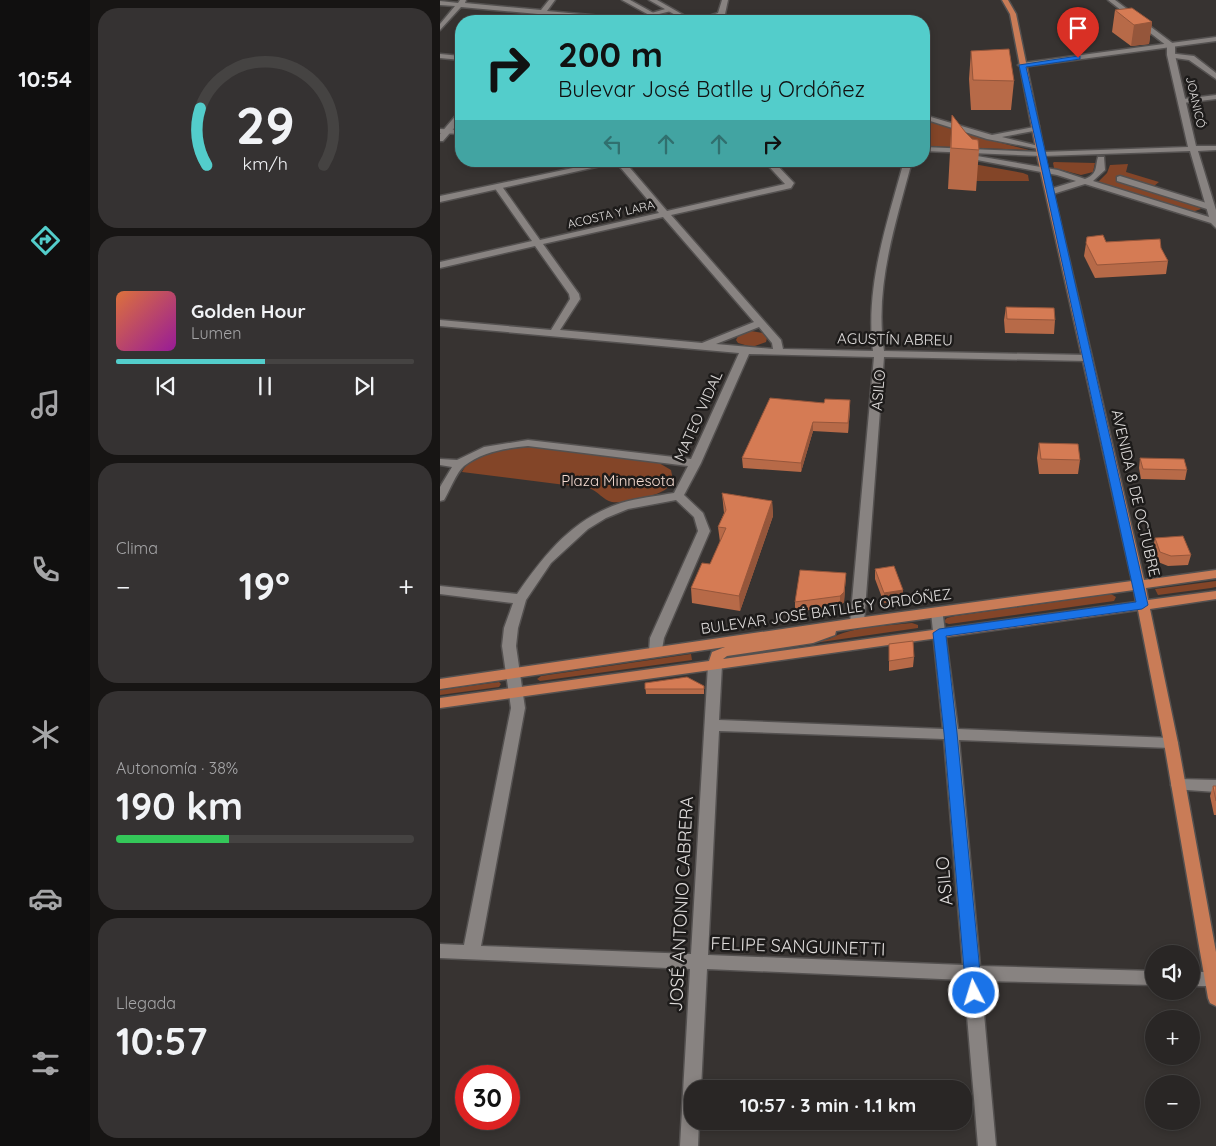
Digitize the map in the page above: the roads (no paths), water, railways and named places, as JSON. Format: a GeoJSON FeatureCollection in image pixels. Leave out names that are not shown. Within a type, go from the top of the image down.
{"type":"FeatureCollection","features":[{"type":"Feature","properties":{"kind":"main road","name":"AVENIDA 8 DE OCTUBRE"},"geometry":{"type":"LineString","coordinates":[[1004,0],[1013,14],[1041,154],[1139,585],[1171,743],[1216,998]]}},
{"type":"Feature","properties":{"kind":"main road","name":"BULEVAR JOSÉ BATLLE Y ORDÓÑEZ"},"geometry":{"type":"LineString","coordinates":[[440,684],[852,624],[1216,574]]}},
{"type":"Feature","properties":{"kind":"main road"},"geometry":{"type":"LineString","coordinates":[[440,703],[1216,595]]}},
{"type":"Feature","properties":{"kind":"main road"},"geometry":{"type":"LineString","coordinates":[[715,665],[717,656],[725,652],[813,638],[852,624]]}},
{"type":"Feature","properties":{"kind":"street"},"geometry":{"type":"LineString","coordinates":[[541,15],[552,0]]}},
{"type":"Feature","properties":{"kind":"street"},"geometry":{"type":"LineString","coordinates":[[626,0],[651,14],[669,10]]}},
{"type":"Feature","properties":{"kind":"street"},"geometry":{"type":"LineString","coordinates":[[652,0],[679,15]]}},
{"type":"Feature","properties":{"kind":"street"},"geometry":{"type":"LineString","coordinates":[[722,15],[725,0]]}},
{"type":"Feature","properties":{"kind":"street"},"geometry":{"type":"LineString","coordinates":[[1111,0],[1171,45]]}},
{"type":"Feature","properties":{"kind":"street"},"geometry":{"type":"LineString","coordinates":[[440,28],[462,2]]}},
{"type":"Feature","properties":{"kind":"street"},"geometry":{"type":"LineString","coordinates":[[440,3],[462,2],[573,15]]}},
{"type":"Feature","properties":{"kind":"street"},"geometry":{"type":"LineString","coordinates":[[1022,65],[1216,38]]}},
{"type":"Feature","properties":{"kind":"street","name":"JOANICÓ"},"geometry":{"type":"LineString","coordinates":[[1171,45],[1171,55],[1194,153],[1206,194],[1213,208],[1216,223]]}},
{"type":"Feature","properties":{"kind":"street"},"geometry":{"type":"LineString","coordinates":[[1171,55],[1191,58],[1216,77]]}},
{"type":"Feature","properties":{"kind":"street"},"geometry":{"type":"LineString","coordinates":[[440,56],[455,57]]}},
{"type":"Feature","properties":{"kind":"street"},"geometry":{"type":"LineString","coordinates":[[1183,101],[1216,97]]}},
{"type":"Feature","properties":{"kind":"street"},"geometry":{"type":"LineString","coordinates":[[930,119],[1041,154]]}},
{"type":"Feature","properties":{"kind":"street"},"geometry":{"type":"LineString","coordinates":[[440,125],[451,128],[440,139]]}},
{"type":"Feature","properties":{"kind":"street"},"geometry":{"type":"LineString","coordinates":[[990,137],[1036,128]]}},
{"type":"Feature","properties":{"kind":"street"},"geometry":{"type":"LineString","coordinates":[[930,149],[1041,154],[1101,160],[1194,153],[1216,148]]}},
{"type":"Feature","properties":{"kind":"street"},"geometry":{"type":"LineString","coordinates":[[1093,153],[1101,160]]}},
{"type":"Feature","properties":{"kind":"street"},"geometry":{"type":"LineString","coordinates":[[977,158],[1093,153],[1194,153],[1216,155]]}},
{"type":"Feature","properties":{"kind":"street"},"geometry":{"type":"LineString","coordinates":[[930,155],[977,158],[1045,170],[1086,181],[1216,223]]}},
{"type":"Feature","properties":{"kind":"street"},"geometry":{"type":"LineString","coordinates":[[1050,192],[1086,181],[1099,173],[1101,160]]}},
{"type":"Feature","properties":{"kind":"street"},"geometry":{"type":"LineString","coordinates":[[440,199],[591,167]]}},
{"type":"Feature","properties":{"kind":"street"},"geometry":{"type":"LineString","coordinates":[[624,167],[777,342],[779,352]]}},
{"type":"Feature","properties":{"kind":"street","name":"ACOSTA Y LARA"},"geometry":{"type":"LineString","coordinates":[[440,265],[788,186],[790,182],[774,167]]}},
{"type":"Feature","properties":{"kind":"street","name":"ASILO"},"geometry":{"type":"LineString","coordinates":[[852,624],[880,362],[875,340],[876,293],[881,263],[906,167]]}},
{"type":"Feature","properties":{"kind":"street"},"geometry":{"type":"LineString","coordinates":[[1120,179],[1213,208]]}},
{"type":"Feature","properties":{"kind":"street"},"geometry":{"type":"LineString","coordinates":[[498,187],[574,294],[575,298],[553,334]]}},
{"type":"Feature","properties":{"kind":"street"},"geometry":{"type":"LineString","coordinates":[[1180,198],[1206,194]]}},
{"type":"Feature","properties":{"kind":"street","name":"AGUSTÍN ABREU"},"geometry":{"type":"LineString","coordinates":[[440,322],[745,351],[1087,358]]}},
{"type":"Feature","properties":{"kind":"street","name":"AGUSTÍN ABREU"},"geometry":{"type":"LineString","coordinates":[[703,346],[761,323]]}},
{"type":"Feature","properties":{"kind":"street","name":"MATEO VIDAL"},"geometry":{"type":"LineString","coordinates":[[678,496],[695,463],[745,351]]}},
{"type":"Feature","properties":{"kind":"street"},"geometry":{"type":"LineString","coordinates":[[440,497],[459,464],[488,449],[513,444],[528,443],[695,463]]}},
{"type":"Feature","properties":{"kind":"street"},"geometry":{"type":"LineString","coordinates":[[440,462],[459,464]]}},
{"type":"Feature","properties":{"kind":"street"},"geometry":{"type":"LineString","coordinates":[[471,953],[518,708],[509,646],[511,628],[520,599],[547,560],[584,526],[602,515],[625,506],[678,496],[699,514],[704,522],[704,531],[657,638],[656,652]]}},
{"type":"Feature","properties":{"kind":"street"},"geometry":{"type":"LineString","coordinates":[[440,590],[520,599]]}},
{"type":"Feature","properties":{"kind":"street","name":"ASILO"},"geometry":{"type":"LineString","coordinates":[[938,612],[951,733],[986,1146]]}},
{"type":"Feature","properties":{"kind":"street","name":"JOSÉ ANTONIO CABRERA"},"geometry":{"type":"LineString","coordinates":[[689,1146],[715,665]]}},
{"type":"Feature","properties":{"kind":"street"},"geometry":{"type":"LineString","coordinates":[[711,725],[1171,743]]}},
{"type":"Feature","properties":{"kind":"street"},"geometry":{"type":"LineString","coordinates":[[1178,785],[1216,786]]}},
{"type":"Feature","properties":{"kind":"street","name":"FELIPE SANGUINETTI"},"geometry":{"type":"LineString","coordinates":[[440,951],[972,974],[1145,978]]}},
{"type":"Feature","properties":{"kind":"street"},"geometry":{"type":"LineString","coordinates":[[1200,979],[1214,979]]}},
{"type":"Feature","properties":{"kind":"park label","name":"Plaza Minnesota"},"geometry":{"type":"Point","coordinates":[618,480]}}]}
